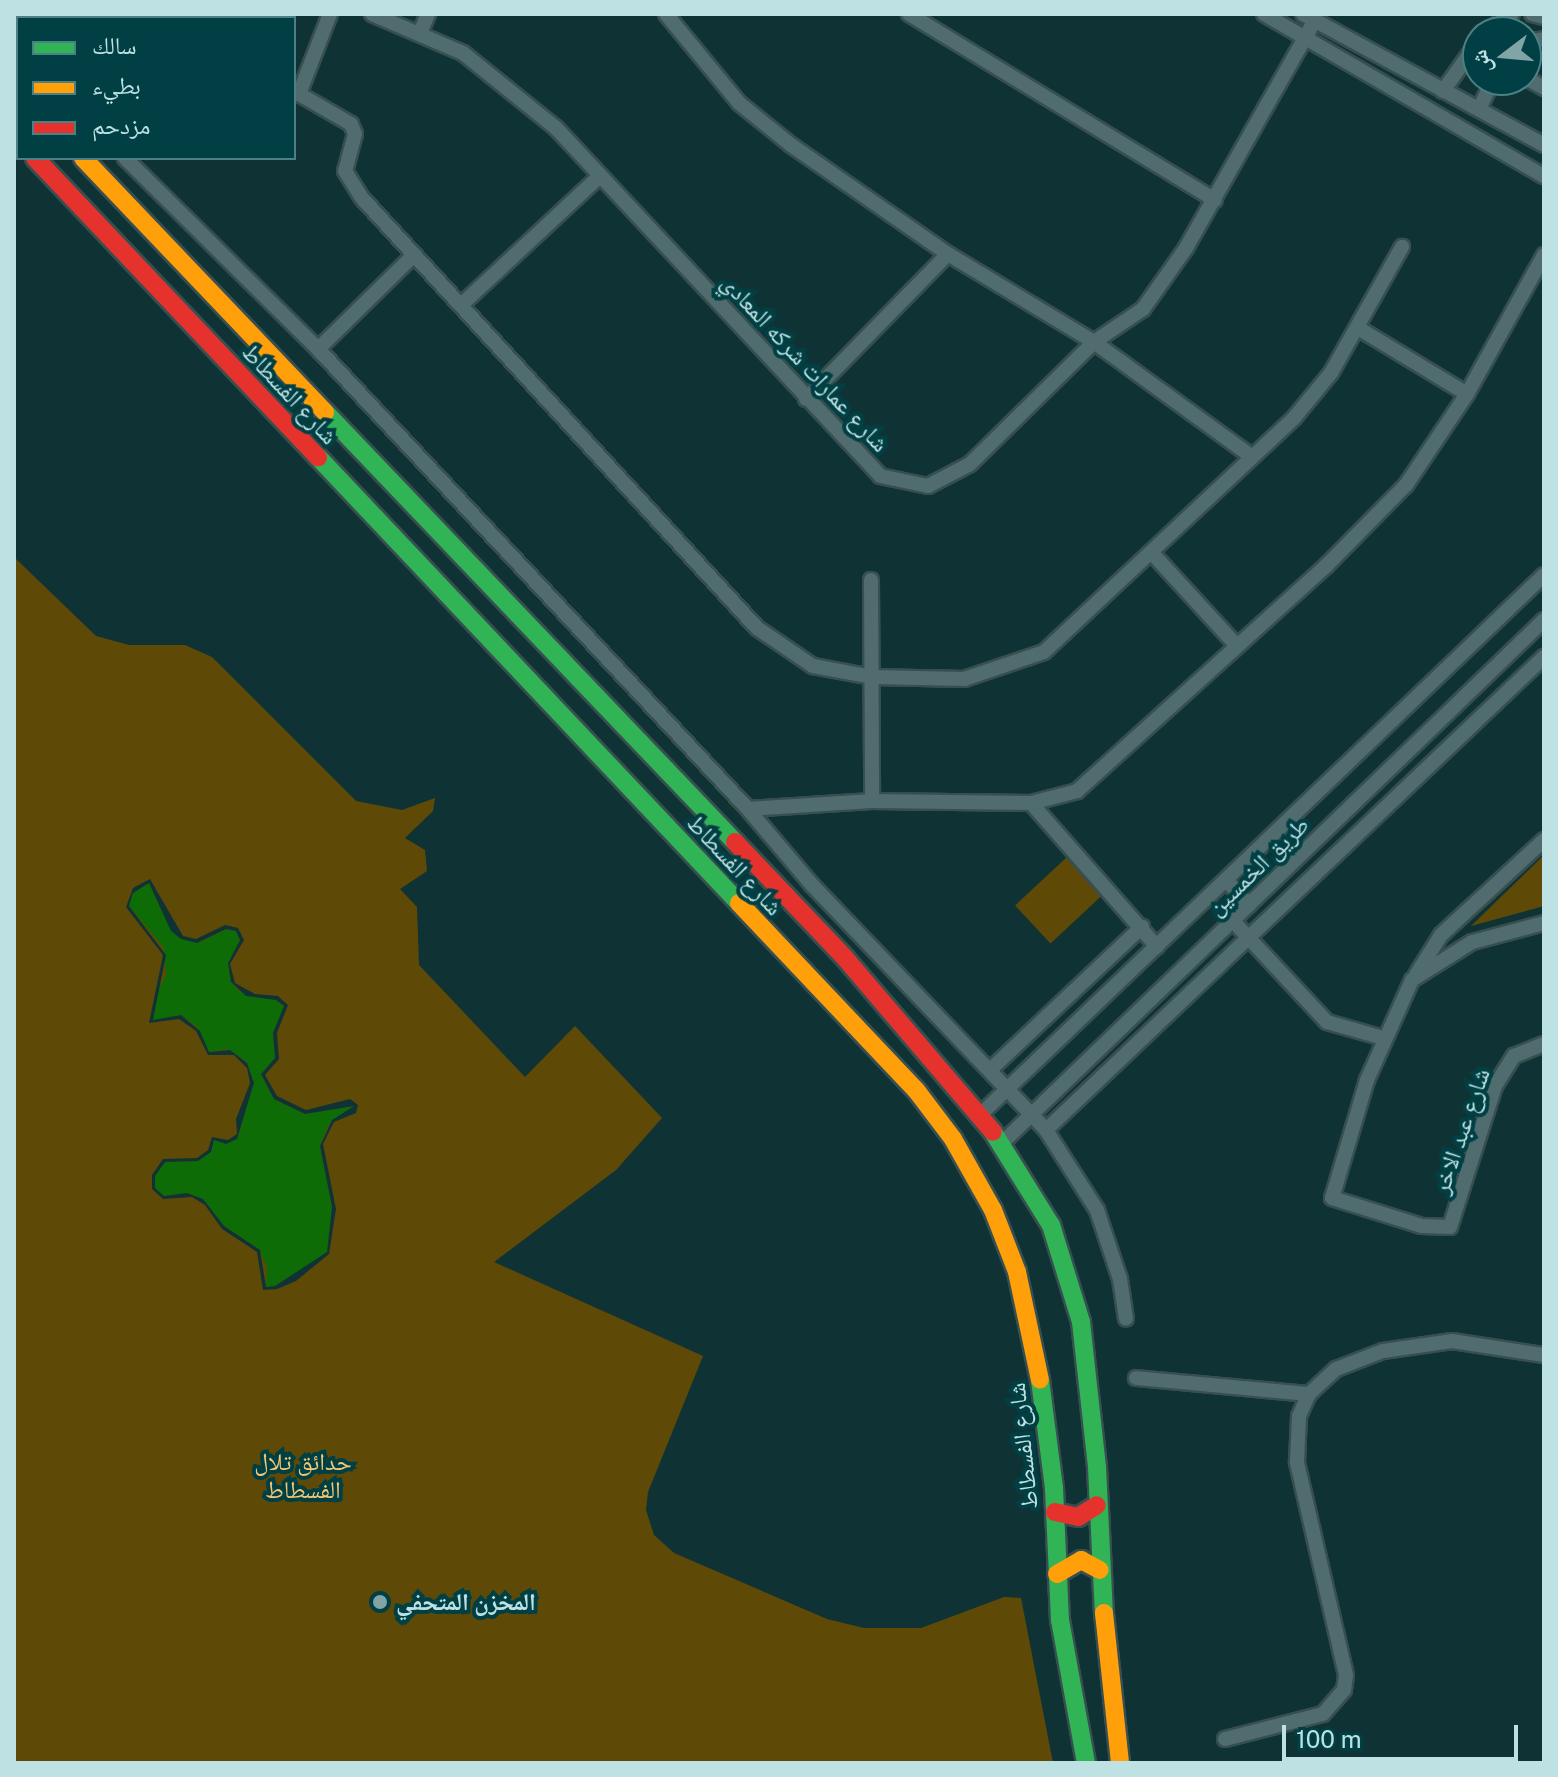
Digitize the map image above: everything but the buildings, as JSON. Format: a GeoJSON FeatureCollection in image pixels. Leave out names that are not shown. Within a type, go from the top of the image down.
{"type":"FeatureCollection","features":[{"type":"Feature","properties":{"kind":"main road","name":"شارع الفسطاط"},"geometry":{"type":"LineString","coordinates":[[37,160],[936,1115],[987,1199],[1017,1272],[1036,1345],[1055,1512],[1064,1656],[1086,1763]]}},
{"type":"Feature","properties":{"kind":"main road","name":"شارع الفسطاط"},"geometry":{"type":"LineString","coordinates":[[85,160],[834,947],[981,1114],[1002,1143],[1051,1225],[1073,1286],[1090,1390],[1100,1570],[1120,1763]]}},
{"type":"Feature","properties":{"kind":"main road"},"geometry":{"type":"LineString","coordinates":[[1055,1512],[1078,1517],[1097,1505]]}},
{"type":"Feature","properties":{"kind":"main road"},"geometry":{"type":"LineString","coordinates":[[1057,1574],[1081,1560],[1100,1570]]}},
{"type":"Feature","properties":{"kind":"street"},"geometry":{"type":"LineString","coordinates":[[330,14],[299,94],[351,124],[355,134],[345,171],[414,255],[757,628],[813,666],[873,677],[964,679],[1024,662],[1044,652],[1294,418],[1358,328],[1402,247]]}},
{"type":"Feature","properties":{"kind":"street","name":"شارع عمارات شركه المعادي"},"geometry":{"type":"LineString","coordinates":[[372,14],[463,53],[510,90],[600,176],[880,476],[928,486],[970,464],[1094,342],[1143,309],[1215,200],[1306,37],[1309,17]]}},
{"type":"Feature","properties":{"kind":"street"},"geometry":{"type":"LineString","coordinates":[[420,33],[428,14]]}},
{"type":"Feature","properties":{"kind":"street"},"geometry":{"type":"LineString","coordinates":[[666,14],[688,46],[756,117],[948,254],[1094,342],[1252,457]]}},
{"type":"Feature","properties":{"kind":"street"},"geometry":{"type":"LineString","coordinates":[[909,14],[1215,200]]}},
{"type":"Feature","properties":{"kind":"street"},"geometry":{"type":"LineString","coordinates":[[1264,14],[1544,176]]}},
{"type":"Feature","properties":{"kind":"street"},"geometry":{"type":"LineString","coordinates":[[1532,14],[1544,17]]}},
{"type":"Feature","properties":{"kind":"street"},"geometry":{"type":"LineString","coordinates":[[1309,17],[1544,145]]}},
{"type":"Feature","properties":{"kind":"street"},"geometry":{"type":"LineString","coordinates":[[1443,91],[1462,64]]}},
{"type":"Feature","properties":{"kind":"street"},"geometry":{"type":"LineString","coordinates":[[1479,109],[1485,96]]}},
{"type":"Feature","properties":{"kind":"street"},"geometry":{"type":"LineString","coordinates":[[127,160],[318,349],[748,809],[812,885],[1046,1130],[1097,1210],[1120,1279],[1126,1319]]}},
{"type":"Feature","properties":{"kind":"street"},"geometry":{"type":"LineString","coordinates":[[461,305],[600,176]]}},
{"type":"Feature","properties":{"kind":"street"},"geometry":{"type":"LineString","coordinates":[[806,399],[948,254]]}},
{"type":"Feature","properties":{"kind":"street"},"geometry":{"type":"LineString","coordinates":[[318,349],[414,255]]}},
{"type":"Feature","properties":{"kind":"street"},"geometry":{"type":"LineString","coordinates":[[748,809],[872,801],[1031,803],[1077,791],[1237,646],[1406,485],[1467,394],[1544,255]]}},
{"type":"Feature","properties":{"kind":"street"},"geometry":{"type":"LineString","coordinates":[[1358,328],[1467,394]]}},
{"type":"Feature","properties":{"kind":"street"},"geometry":{"type":"LineString","coordinates":[[1152,553],[1237,646]]}},
{"type":"Feature","properties":{"kind":"street"},"geometry":{"type":"LineString","coordinates":[[981,1114],[1544,576]]}},
{"type":"Feature","properties":{"kind":"street"},"geometry":{"type":"LineString","coordinates":[[871,580],[872,801]]}},
{"type":"Feature","properties":{"kind":"street","name":"طريق الخمسين"},"geometry":{"type":"LineString","coordinates":[[1002,1143],[1544,620]]}},
{"type":"Feature","properties":{"kind":"street","name":"طريق الخمسين"},"geometry":{"type":"LineString","coordinates":[[1046,1130],[1544,657]]}},
{"type":"Feature","properties":{"kind":"street"},"geometry":{"type":"LineString","coordinates":[[1499,664],[1517,684]]}},
{"type":"Feature","properties":{"kind":"street"},"geometry":{"type":"LineString","coordinates":[[1375,783],[1392,802]]}},
{"type":"Feature","properties":{"kind":"street"},"geometry":{"type":"LineString","coordinates":[[1031,803],[1157,947]]}},
{"type":"Feature","properties":{"kind":"street"},"geometry":{"type":"LineString","coordinates":[[1233,921],[1327,1022],[1383,1038],[1412,980],[1441,935],[1544,840]]}},
{"type":"Feature","properties":{"kind":"street"},"geometry":{"type":"LineString","coordinates":[[1226,880],[1249,905]]}},
{"type":"Feature","properties":{"kind":"street"},"geometry":{"type":"LineString","coordinates":[[1412,980],[1472,942],[1544,923]]}},
{"type":"Feature","properties":{"kind":"street"},"geometry":{"type":"LineString","coordinates":[[990,1070],[1142,927]]}},
{"type":"Feature","properties":{"kind":"street","name":"شارع عبد الاخر"},"geometry":{"type":"LineString","coordinates":[[1383,1038],[1332,1198],[1422,1226],[1450,1227],[1495,1086],[1514,1056],[1544,1044]]}},
{"type":"Feature","properties":{"kind":"street"},"geometry":{"type":"LineString","coordinates":[[1225,1739],[1323,1714],[1344,1690],[1346,1675],[1297,1462],[1299,1416],[1309,1394],[1336,1369],[1383,1351],[1452,1341],[1544,1355]]}},
{"type":"Feature","properties":{"kind":"street"},"geometry":{"type":"LineString","coordinates":[[1136,1378],[1309,1394]]}},
{"type":"Feature","properties":{"kind":"green space","name":"حدائق تلال الفسطاط"},"geometry":{"type":"Polygon","coordinates":[[[14,557],[96,636],[129,645],[185,645],[212,657],[356,801],[402,810],[435,798],[433,811],[405,838],[425,850],[427,871],[400,889],[417,907],[419,965],[525,1077],[575,1026],[662,1118],[616,1170],[494,1262],[703,1356],[648,1492],[646,1510],[654,1535],[674,1553],[827,1619],[864,1628],[921,1628],[1004,1597],[1021,1598],[1053,1763],[14,1763],[14,557]]]}},
{"type":"Feature","properties":{"kind":"green space"},"geometry":{"type":"Polygon","coordinates":[[[1544,855],[1544,906],[1471,926],[1544,855]]]}},
{"type":"Feature","properties":{"kind":"green space"},"geometry":{"type":"Polygon","coordinates":[[[1067,857],[1102,895],[1051,943],[1015,905],[1067,857]]]}},
{"type":"Feature","properties":{"kind":"shaded area"},"geometry":{"type":"Polygon","coordinates":[[[149,883],[169,926],[181,939],[201,942],[226,929],[236,931],[240,940],[228,963],[231,982],[240,992],[276,1000],[284,1007],[273,1033],[275,1058],[261,1074],[274,1099],[305,1114],[354,1106],[328,1125],[320,1146],[332,1207],[327,1253],[275,1286],[266,1287],[267,1268],[260,1250],[224,1226],[203,1199],[187,1193],[164,1196],[155,1188],[155,1176],[165,1162],[198,1161],[211,1152],[214,1140],[237,1139],[254,1083],[247,1062],[227,1049],[209,1052],[198,1028],[181,1015],[152,1021],[155,997],[166,975],[164,948],[129,906],[133,893],[149,883]]]}},
{"type":"Feature","properties":{"kind":"pier"},"geometry":{"type":"Polygon","coordinates":[[[150,879],[183,936],[196,939],[225,925],[238,928],[244,940],[230,964],[235,983],[255,994],[278,996],[288,1005],[277,1033],[279,1059],[265,1075],[277,1096],[306,1110],[350,1099],[358,1105],[356,1113],[334,1122],[323,1144],[336,1209],[329,1254],[296,1281],[277,1289],[263,1290],[257,1252],[222,1229],[205,1205],[192,1197],[163,1199],[152,1189],[152,1175],[163,1159],[197,1158],[208,1150],[212,1137],[228,1140],[237,1134],[236,1119],[250,1083],[247,1068],[234,1055],[208,1055],[196,1031],[179,1019],[149,1023],[163,955],[126,907],[133,888],[150,879]],[[149,883],[133,893],[129,906],[166,955],[153,1020],[181,1015],[200,1031],[209,1052],[230,1050],[247,1063],[254,1083],[237,1139],[226,1144],[214,1140],[211,1152],[198,1161],[165,1162],[155,1176],[155,1188],[164,1196],[187,1193],[203,1199],[224,1226],[260,1250],[266,1287],[275,1286],[327,1252],[332,1207],[320,1146],[332,1120],[354,1106],[305,1114],[274,1099],[261,1074],[275,1058],[273,1033],[284,1006],[276,1000],[246,996],[231,982],[228,963],[240,940],[236,931],[226,929],[197,943],[181,939],[171,931],[149,883]]]}},
{"type":"Feature","properties":{"kind":"traffic: fast"},"geometry":{"type":"LineString","coordinates":[[325,412],[735,842]]}},
{"type":"Feature","properties":{"kind":"traffic: fast"},"geometry":{"type":"LineString","coordinates":[[318,457],[739,903]]}},
{"type":"Feature","properties":{"kind":"traffic: fast"},"geometry":{"type":"LineString","coordinates":[[993,1132],[1051,1225],[1081,1322],[1097,1467],[1104,1613]]}},
{"type":"Feature","properties":{"kind":"traffic: fast"},"geometry":{"type":"LineString","coordinates":[[1040,1380],[1054,1488],[1060,1620],[1086,1763]]}},
{"type":"Feature","properties":{"kind":"traffic: slow"},"geometry":{"type":"LineString","coordinates":[[85,160],[325,412]]}},
{"type":"Feature","properties":{"kind":"traffic: slow"},"geometry":{"type":"LineString","coordinates":[[739,903],[916,1090],[953,1139],[993,1210],[1017,1272],[1040,1380]]}},
{"type":"Feature","properties":{"kind":"traffic: slow"},"geometry":{"type":"LineString","coordinates":[[1057,1574],[1081,1560],[1100,1570]]}},
{"type":"Feature","properties":{"kind":"traffic: slow"},"geometry":{"type":"LineString","coordinates":[[1104,1613],[1120,1763]]}},
{"type":"Feature","properties":{"kind":"traffic: jam"},"geometry":{"type":"LineString","coordinates":[[37,160],[318,457]]}},
{"type":"Feature","properties":{"kind":"traffic: jam"},"geometry":{"type":"LineString","coordinates":[[735,842],[845,958],[993,1132]]}},
{"type":"Feature","properties":{"kind":"traffic: jam"},"geometry":{"type":"LineString","coordinates":[[1055,1512],[1078,1517],[1097,1505]]}},
{"type":"Feature","properties":{"kind":"place","name":"المخزن المتحفي"},"geometry":{"type":"Point","coordinates":[380,1602]}}]}
